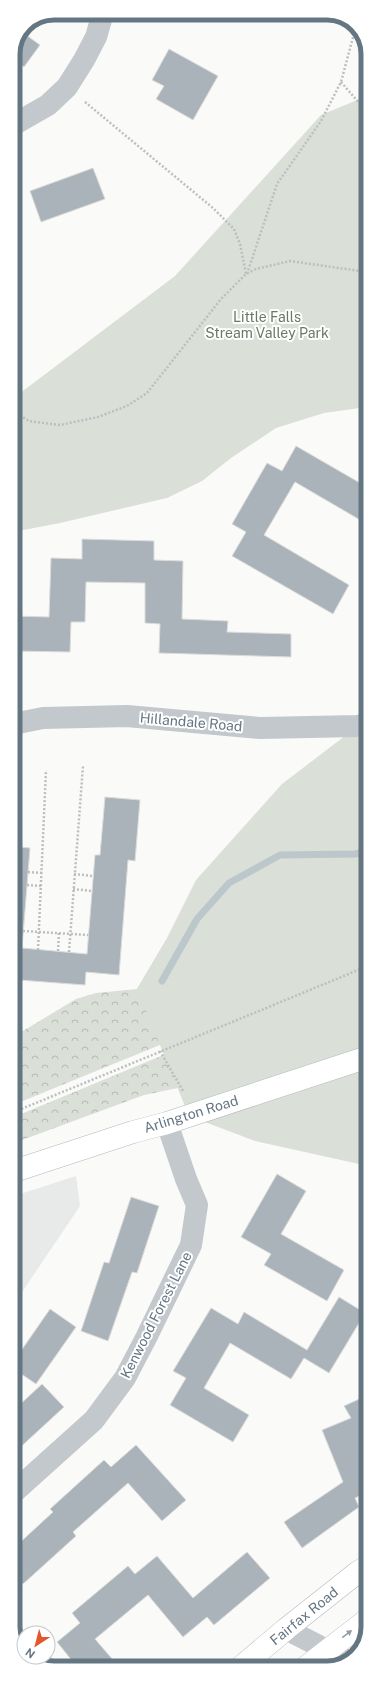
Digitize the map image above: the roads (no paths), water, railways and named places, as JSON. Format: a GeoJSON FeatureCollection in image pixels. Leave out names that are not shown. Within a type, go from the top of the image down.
{"type":"FeatureCollection","features":[{"type":"Feature","properties":{"kind":"main road","name":"Arlington Road"},"geometry":{"type":"LineString","coordinates":[[20,1168],[133,1132],[166,1124],[361,1059]]}},
{"type":"Feature","properties":{"kind":"main road","name":"Fairfax Road"},"geometry":{"type":"LineString","coordinates":[[248,1661],[361,1570]]}},
{"type":"Feature","properties":{"kind":"main road"},"geometry":{"type":"LineString","coordinates":[[313,1661],[361,1624]]}},
{"type":"Feature","properties":{"kind":"street"},"geometry":{"type":"LineString","coordinates":[[20,121],[72,91],[84,60],[96,37],[101,20]]}},
{"type":"Feature","properties":{"kind":"street","name":"Hillandale Road"},"geometry":{"type":"LineString","coordinates":[[20,723],[43,718],[126,716],[260,728],[361,720]]}},
{"type":"Feature","properties":{"kind":"street","name":"Kenwood Forest Lane"},"geometry":{"type":"LineString","coordinates":[[20,1487],[94,1420],[125,1378],[191,1245],[197,1205],[166,1124]]}},
{"type":"Feature","properties":{"kind":"street"},"geometry":{"type":"LineString","coordinates":[[286,1629],[341,1658]]}},
{"type":"Feature","properties":{"kind":"waterway"},"geometry":{"type":"LineString","coordinates":[[162,981],[197,919],[229,883],[280,855],[355,854],[361,853]]}},
{"type":"Feature","properties":{"kind":"park label","name":"Little Falls Stream Valley Park"},"geometry":{"type":"Point","coordinates":[267,326]}}]}
